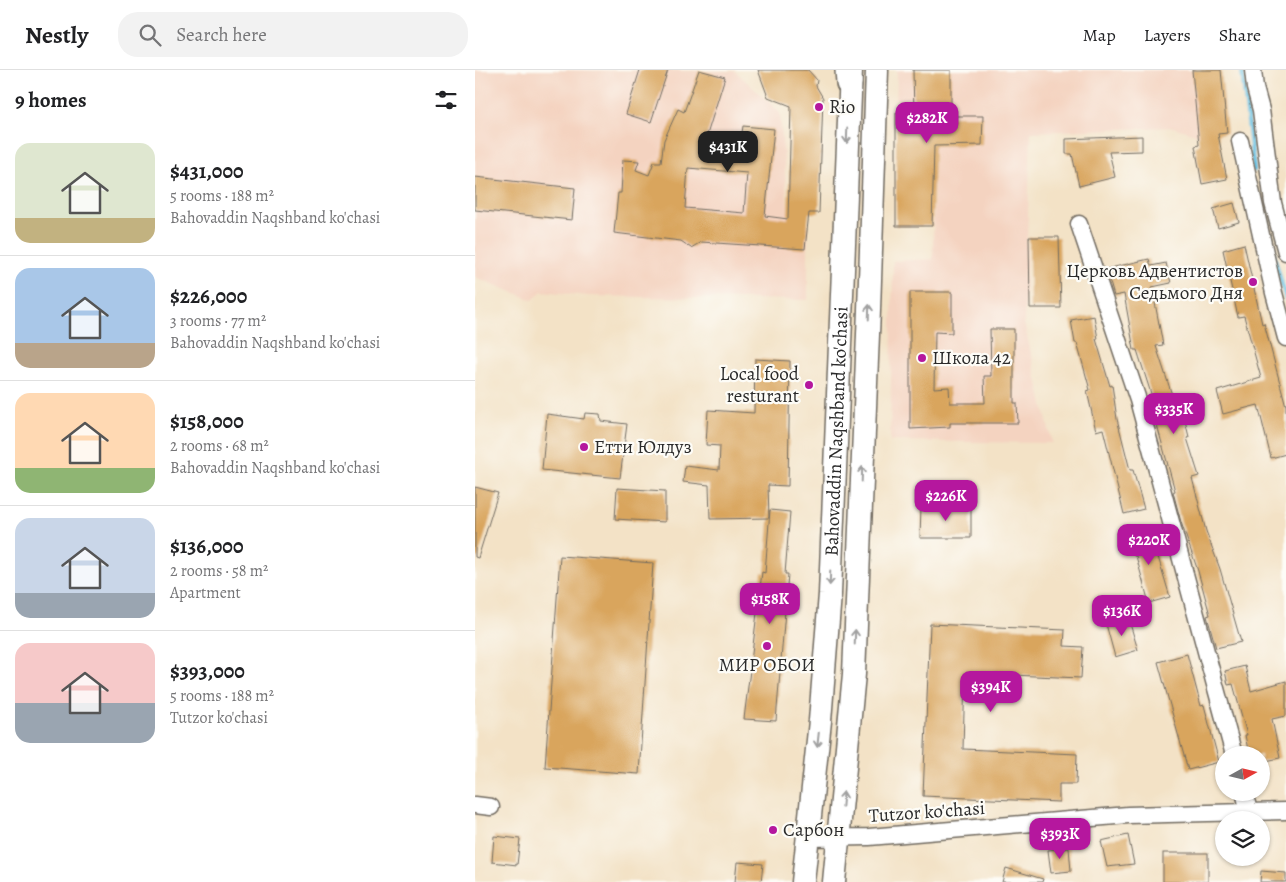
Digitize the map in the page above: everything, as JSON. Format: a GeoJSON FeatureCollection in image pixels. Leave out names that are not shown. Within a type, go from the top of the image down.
{"type":"FeatureCollection","features":[{"type":"Feature","properties":{"kind":"main road","name":"Bahovaddin Naqshband ko'chasi"},"geometry":{"type":"LineString","coordinates":[[834,882],[840,836],[854,674],[877,70]]}},
{"type":"Feature","properties":{"kind":"main road","name":"Bahovaddin Naqshband ko'chasi"},"geometry":{"type":"LineString","coordinates":[[803,882],[820,721],[829,594],[849,74]]}},
{"type":"Feature","properties":{"kind":"street"},"geometry":{"type":"LineString","coordinates":[[1253,70],[1255,88],[1261,110],[1273,203],[1286,252]]}},
{"type":"Feature","properties":{"kind":"street"},"geometry":{"type":"LineString","coordinates":[[1240,141],[1286,338]]}},
{"type":"Feature","properties":{"kind":"street"},"geometry":{"type":"LineString","coordinates":[[1079,224],[1138,400],[1232,746]]}},
{"type":"Feature","properties":{"kind":"street","name":"Tutzor ko'chasi"},"geometry":{"type":"LineString","coordinates":[[1270,811],[1286,811]]}},
{"type":"Feature","properties":{"kind":"street","name":"Tutzor ko'chasi"},"geometry":{"type":"LineString","coordinates":[[808,838],[878,836],[1128,815],[1215,813]]}},
{"type":"Feature","properties":{"kind":"shaded area"},"geometry":{"type":"Polygon","coordinates":[[[475,70],[735,71],[780,113],[788,211],[808,221],[808,300],[588,296],[542,291],[533,300],[475,277],[475,70]]]}},
{"type":"Feature","properties":{"kind":"shaded area"},"geometry":{"type":"Polygon","coordinates":[[[897,70],[1221,70],[1227,133],[1198,135],[1173,127],[1031,132],[1024,323],[1052,443],[890,441],[893,261],[933,259],[934,146],[982,145],[982,116],[896,113],[897,70]]]}},
{"type":"Feature","properties":{"kind":"building"},"geometry":{"type":"Polygon","coordinates":[[[640,70],[668,70],[651,122],[626,114],[640,70]]]}},
{"type":"Feature","properties":{"kind":"building"},"geometry":{"type":"Polygon","coordinates":[[[699,70],[725,77],[706,138],[740,146],[743,126],[774,129],[765,216],[788,219],[791,106],[768,97],[758,70],[808,70],[817,80],[816,86],[823,98],[819,213],[809,213],[805,249],[701,242],[691,248],[681,241],[614,233],[618,193],[621,193],[623,160],[639,161],[636,170],[649,175],[654,162],[661,162],[664,140],[678,109],[684,112],[699,70]],[[688,168],[685,208],[744,213],[747,173],[688,168]]]}},
{"type":"Feature","properties":{"kind":"building"},"geometry":{"type":"Polygon","coordinates":[[[913,70],[951,70],[951,116],[983,116],[982,145],[934,146],[932,226],[896,226],[896,113],[914,113],[913,70]]]}},
{"type":"Feature","properties":{"kind":"building"},"geometry":{"type":"Polygon","coordinates":[[[1192,70],[1221,70],[1227,133],[1218,134],[1227,179],[1202,184],[1195,146],[1199,145],[1192,70]]]}},
{"type":"Feature","properties":{"kind":"building"},"geometry":{"type":"Polygon","coordinates":[[[1142,136],[1142,151],[1109,152],[1115,177],[1079,186],[1072,154],[1066,154],[1066,139],[1142,136]]]}},
{"type":"Feature","properties":{"kind":"building"},"geometry":{"type":"Polygon","coordinates":[[[475,177],[575,188],[572,220],[475,210],[475,177]]]}},
{"type":"Feature","properties":{"kind":"building"},"geometry":{"type":"Polygon","coordinates":[[[1234,203],[1239,222],[1218,228],[1213,209],[1234,203]]]}},
{"type":"Feature","properties":{"kind":"building"},"geometry":{"type":"Polygon","coordinates":[[[1029,237],[1059,237],[1061,308],[1030,308],[1029,237]]]}},
{"type":"Feature","properties":{"kind":"building"},"geometry":{"type":"Polygon","coordinates":[[[1244,244],[1262,324],[1264,323],[1286,406],[1286,454],[1271,458],[1258,405],[1223,414],[1217,391],[1261,378],[1244,316],[1238,317],[1223,250],[1244,244]]]}},
{"type":"Feature","properties":{"kind":"building"},"geometry":{"type":"Polygon","coordinates":[[[1149,259],[1151,266],[1166,263],[1171,283],[1152,287],[1163,345],[1156,346],[1174,401],[1180,400],[1189,437],[1187,438],[1199,476],[1192,478],[1206,531],[1220,569],[1241,642],[1216,648],[1207,616],[1210,615],[1198,571],[1173,492],[1175,491],[1152,407],[1155,406],[1137,350],[1134,350],[1124,294],[1114,296],[1106,269],[1149,259]]]}},
{"type":"Feature","properties":{"kind":"building"},"geometry":{"type":"Polygon","coordinates":[[[910,292],[952,292],[952,333],[935,332],[934,388],[949,387],[950,403],[985,403],[984,376],[991,376],[990,329],[1014,329],[1014,403],[1017,403],[1018,423],[950,423],[950,427],[910,429],[910,292]]]}},
{"type":"Feature","properties":{"kind":"building"},"geometry":{"type":"Polygon","coordinates":[[[1094,316],[1098,339],[1096,339],[1110,386],[1112,385],[1117,419],[1130,470],[1133,470],[1144,509],[1124,514],[1103,429],[1096,431],[1087,391],[1090,390],[1077,343],[1075,343],[1071,320],[1094,316]]]}},
{"type":"Feature","properties":{"kind":"building"},"geometry":{"type":"Polygon","coordinates":[[[755,359],[790,361],[788,486],[768,485],[769,518],[710,519],[709,485],[683,482],[685,466],[719,470],[720,446],[706,445],[708,410],[754,413],[755,359]]]}},
{"type":"Feature","properties":{"kind":"building","name":"Етти Юлдуз"},"geometry":{"type":"Polygon","coordinates":[[[585,413],[600,414],[601,421],[627,424],[620,478],[542,470],[547,414],[584,419],[585,413]]]}},
{"type":"Feature","properties":{"kind":"building"},"geometry":{"type":"Polygon","coordinates":[[[475,487],[498,493],[478,558],[475,557],[475,487]]]}},
{"type":"Feature","properties":{"kind":"building"},"geometry":{"type":"Polygon","coordinates":[[[617,488],[665,491],[665,522],[615,519],[617,488]]]}},
{"type":"Feature","properties":{"kind":"building"},"geometry":{"type":"Polygon","coordinates":[[[921,506],[971,506],[971,538],[920,538],[921,506]]]}},
{"type":"Feature","properties":{"kind":"building","name":"МИР ОБОИ"},"geometry":{"type":"Polygon","coordinates":[[[770,510],[790,512],[785,574],[788,574],[776,721],[744,719],[762,572],[765,573],[770,510]]]}},
{"type":"Feature","properties":{"kind":"building"},"geometry":{"type":"Polygon","coordinates":[[[1150,530],[1170,597],[1149,603],[1136,556],[1134,556],[1128,537],[1150,530]]]}},
{"type":"Feature","properties":{"kind":"building"},"geometry":{"type":"Polygon","coordinates":[[[560,556],[653,563],[639,774],[545,767],[560,556]]]}},
{"type":"Feature","properties":{"kind":"building"},"geometry":{"type":"Polygon","coordinates":[[[1128,617],[1138,650],[1115,657],[1106,624],[1128,617]]]}},
{"type":"Feature","properties":{"kind":"building"},"geometry":{"type":"Polygon","coordinates":[[[930,624],[1065,630],[1064,646],[1083,647],[1081,678],[965,673],[963,749],[1077,754],[1076,784],[1059,784],[1059,802],[923,796],[930,624]]]}},
{"type":"Feature","properties":{"kind":"building"},"geometry":{"type":"Polygon","coordinates":[[[1187,654],[1201,706],[1204,705],[1215,747],[1215,763],[1188,770],[1158,662],[1187,654]]]}},
{"type":"Feature","properties":{"kind":"building"},"geometry":{"type":"Polygon","coordinates":[[[1245,666],[1251,691],[1286,681],[1286,716],[1272,719],[1280,758],[1270,760],[1270,746],[1247,746],[1245,735],[1247,735],[1233,684],[1228,685],[1225,671],[1245,666]]]}},
{"type":"Feature","properties":{"kind":"building"},"geometry":{"type":"Polygon","coordinates":[[[1128,835],[1134,864],[1107,867],[1101,841],[1128,835]]]}},
{"type":"Feature","properties":{"kind":"building"},"geometry":{"type":"Polygon","coordinates":[[[494,836],[520,839],[517,865],[492,862],[494,836]]]}},
{"type":"Feature","properties":{"kind":"building"},"geometry":{"type":"Polygon","coordinates":[[[1069,848],[1071,871],[1051,873],[1048,850],[1069,848]]]}},
{"type":"Feature","properties":{"kind":"building"},"geometry":{"type":"Polygon","coordinates":[[[1163,853],[1208,853],[1208,882],[1163,882],[1163,853]]]}},
{"type":"Feature","properties":{"kind":"building"},"geometry":{"type":"Polygon","coordinates":[[[737,862],[763,864],[761,882],[735,882],[737,862]]]}},
{"type":"Feature","properties":{"kind":"building"},"geometry":{"type":"Polygon","coordinates":[[[1006,868],[1043,879],[1042,882],[1002,882],[1006,868]]]}},
{"type":"Feature","properties":{"kind":"building"},"geometry":{"type":"Polygon","coordinates":[[[1261,871],[1286,873],[1286,882],[1260,882],[1261,871]]]}},
{"type":"Feature","properties":{"kind":"waterway"},"geometry":{"type":"LineString","coordinates":[[1242,70],[1254,170]]}},
{"type":"Feature","properties":{"kind":"waterway"},"geometry":{"type":"LineString","coordinates":[[1271,245],[1286,299]]}},
{"type":"Feature","properties":{"kind":"place","name":"Rio"},"geometry":{"type":"Point","coordinates":[819,107]}},
{"type":"Feature","properties":{"kind":"place","name":"Церковь Адвентистов Седьмого Дня"},"geometry":{"type":"Point","coordinates":[1253,282]}},
{"type":"Feature","properties":{"kind":"place","name":"Школа 42"},"geometry":{"type":"Point","coordinates":[922,358]}},
{"type":"Feature","properties":{"kind":"place","name":"Local food resturant"},"geometry":{"type":"Point","coordinates":[809,385]}},
{"type":"Feature","properties":{"kind":"place","name":"Етти Юлдуз"},"geometry":{"type":"Point","coordinates":[584,447]}},
{"type":"Feature","properties":{"kind":"place","name":"МИР ОБОИ"},"geometry":{"type":"Point","coordinates":[767,646]}},
{"type":"Feature","properties":{"kind":"place","name":"Сарбон"},"geometry":{"type":"Point","coordinates":[773,830]}}]}
